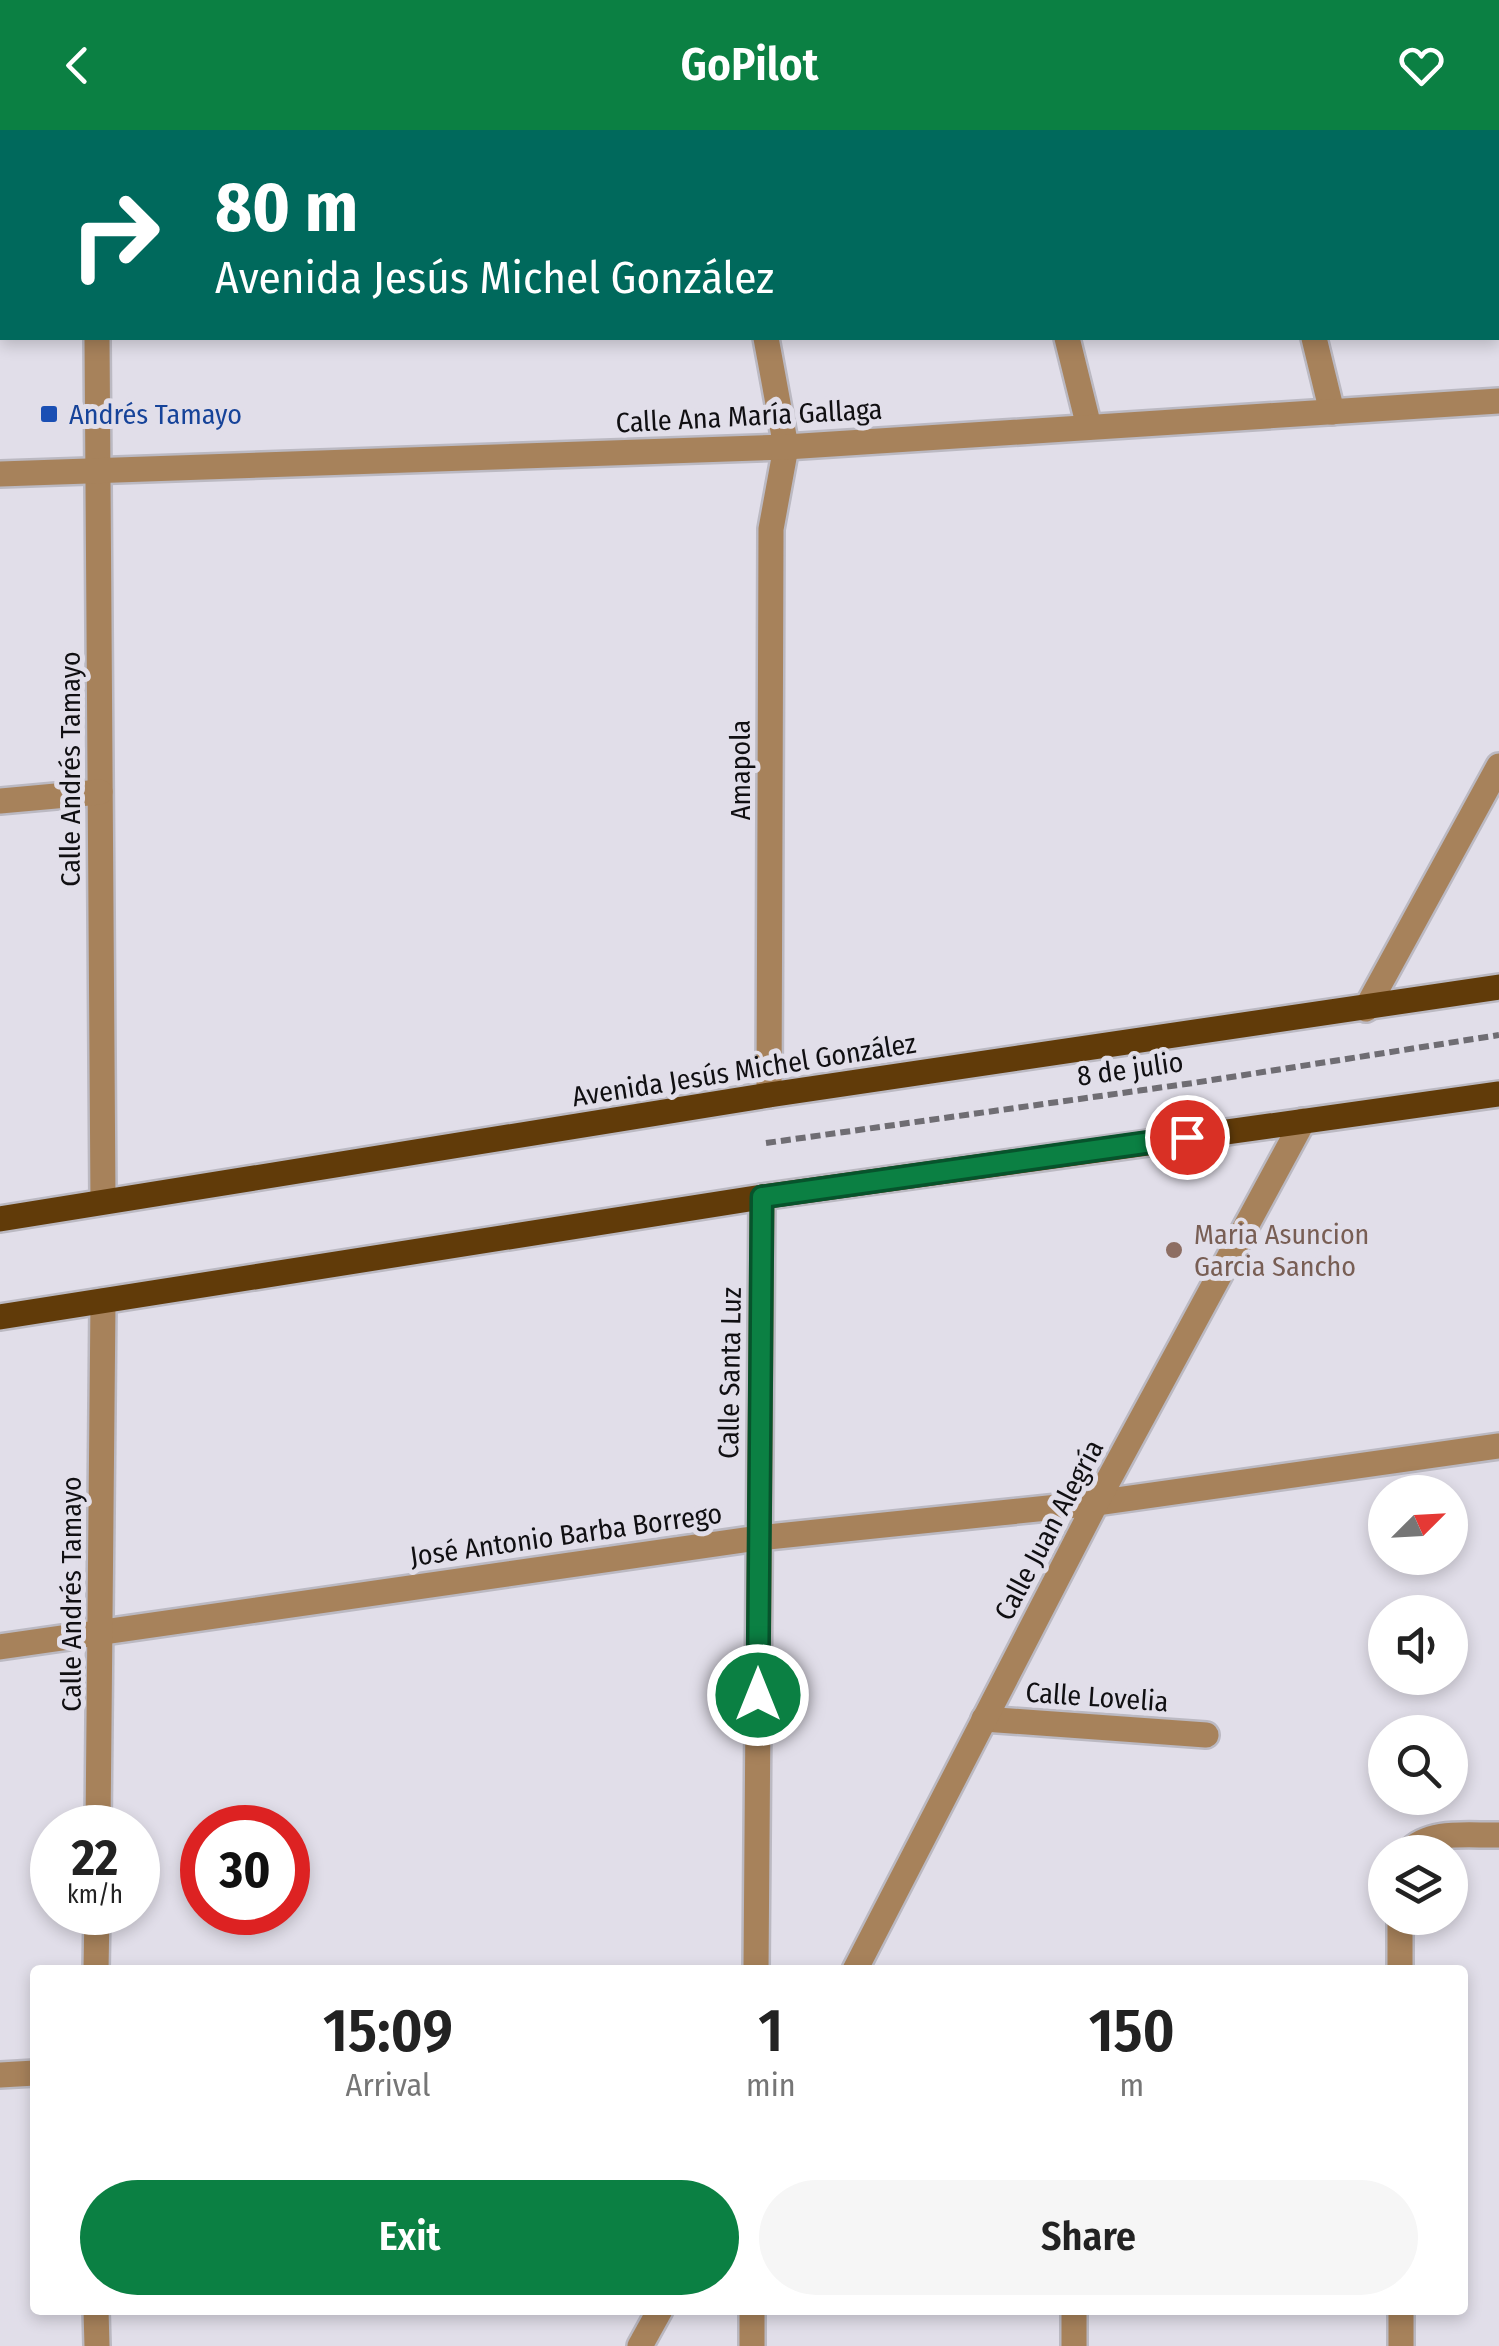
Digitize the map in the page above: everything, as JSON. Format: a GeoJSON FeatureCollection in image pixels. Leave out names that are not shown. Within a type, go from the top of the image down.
{"type":"FeatureCollection","features":[{"type":"Feature","properties":{"kind":"main road","name":"Avenida Jesús Michel González"},"geometry":{"type":"LineString","coordinates":[[0,1219],[769,1095],[1499,988]]}},
{"type":"Feature","properties":{"kind":"main road"},"geometry":{"type":"LineString","coordinates":[[0,1317],[762,1197],[1499,1094]]}},
{"type":"Feature","properties":{"kind":"street","name":"Calle Andrés Tamayo"},"geometry":{"type":"LineString","coordinates":[[96,340],[103,1201]]}},
{"type":"Feature","properties":{"kind":"street"},"geometry":{"type":"LineString","coordinates":[[766,340],[786,447]]}},
{"type":"Feature","properties":{"kind":"street"},"geometry":{"type":"LineString","coordinates":[[1068,340],[1089,427]]}},
{"type":"Feature","properties":{"kind":"street"},"geometry":{"type":"LineString","coordinates":[[1314,340],[1332,412]]}},
{"type":"Feature","properties":{"kind":"street","name":"Calle Ana María Gallaga"},"geometry":{"type":"LineString","coordinates":[[0,474],[786,447],[1499,401]]}},
{"type":"Feature","properties":{"kind":"street","name":"Amapola"},"geometry":{"type":"LineString","coordinates":[[769,1095],[770,529],[786,447]]}},
{"type":"Feature","properties":{"kind":"street"},"geometry":{"type":"LineString","coordinates":[[1366,1009],[1499,766]]}},
{"type":"Feature","properties":{"kind":"street"},"geometry":{"type":"LineString","coordinates":[[0,801],[100,792]]}},
{"type":"Feature","properties":{"kind":"street","name":"Calle Juan Alegría"},"geometry":{"type":"LineString","coordinates":[[859,1965],[1096,1503],[1303,1121]]}},
{"type":"Feature","properties":{"kind":"street","name":"Calle Santa Luz"},"geometry":{"type":"LineString","coordinates":[[756,1965],[762,1197]]}},
{"type":"Feature","properties":{"kind":"street","name":"Calle Andrés Tamayo"},"geometry":{"type":"LineString","coordinates":[[98,1805],[103,1301]]}},
{"type":"Feature","properties":{"kind":"street","name":"José Antonio Barba Borrego"},"geometry":{"type":"LineString","coordinates":[[0,1646],[758,1538],[1096,1503],[1499,1446]]}},
{"type":"Feature","properties":{"kind":"street","name":"Calle Lovelia"},"geometry":{"type":"LineString","coordinates":[[984,1719],[1206,1735]]}},
{"type":"Feature","properties":{"kind":"street"},"geometry":{"type":"LineString","coordinates":[[1468,1836],[1499,1835]]}},
{"type":"Feature","properties":{"kind":"street"},"geometry":{"type":"LineString","coordinates":[[96,1965],[97,1935]]}},
{"type":"Feature","properties":{"kind":"street"},"geometry":{"type":"LineString","coordinates":[[1400,1935],[1400,1965]]}},
{"type":"Feature","properties":{"kind":"street"},"geometry":{"type":"LineString","coordinates":[[0,2076],[30,2073]]}},
{"type":"Feature","properties":{"kind":"street"},"geometry":{"type":"LineString","coordinates":[[96,2315],[96,2346]]}},
{"type":"Feature","properties":{"kind":"street"},"geometry":{"type":"LineString","coordinates":[[640,2346],[657,2315]]}},
{"type":"Feature","properties":{"kind":"street"},"geometry":{"type":"LineString","coordinates":[[752,2315],[752,2346]]}},
{"type":"Feature","properties":{"kind":"street"},"geometry":{"type":"LineString","coordinates":[[1074,2315],[1074,2346]]}},
{"type":"Feature","properties":{"kind":"street"},"geometry":{"type":"LineString","coordinates":[[1401,2315],[1401,2346]]}},
{"type":"Feature","properties":{"kind":"path","name":"8 de julio"},"geometry":{"type":"LineString","coordinates":[[766,1143],[1499,1035]]}},
{"type":"Feature","properties":{"kind":"place","name":"Andrés Tamayo"},"geometry":{"type":"Point","coordinates":[49,414]}},
{"type":"Feature","properties":{"kind":"place","name":"Maria Asuncion Garcia Sancho"},"geometry":{"type":"Point","coordinates":[1174,1250]}},
{"type":"Feature","properties":{"kind":"route"},"geometry":{"type":"LineString","coordinates":[[758,1695],[762,1197],[1187,1137]]}}]}
